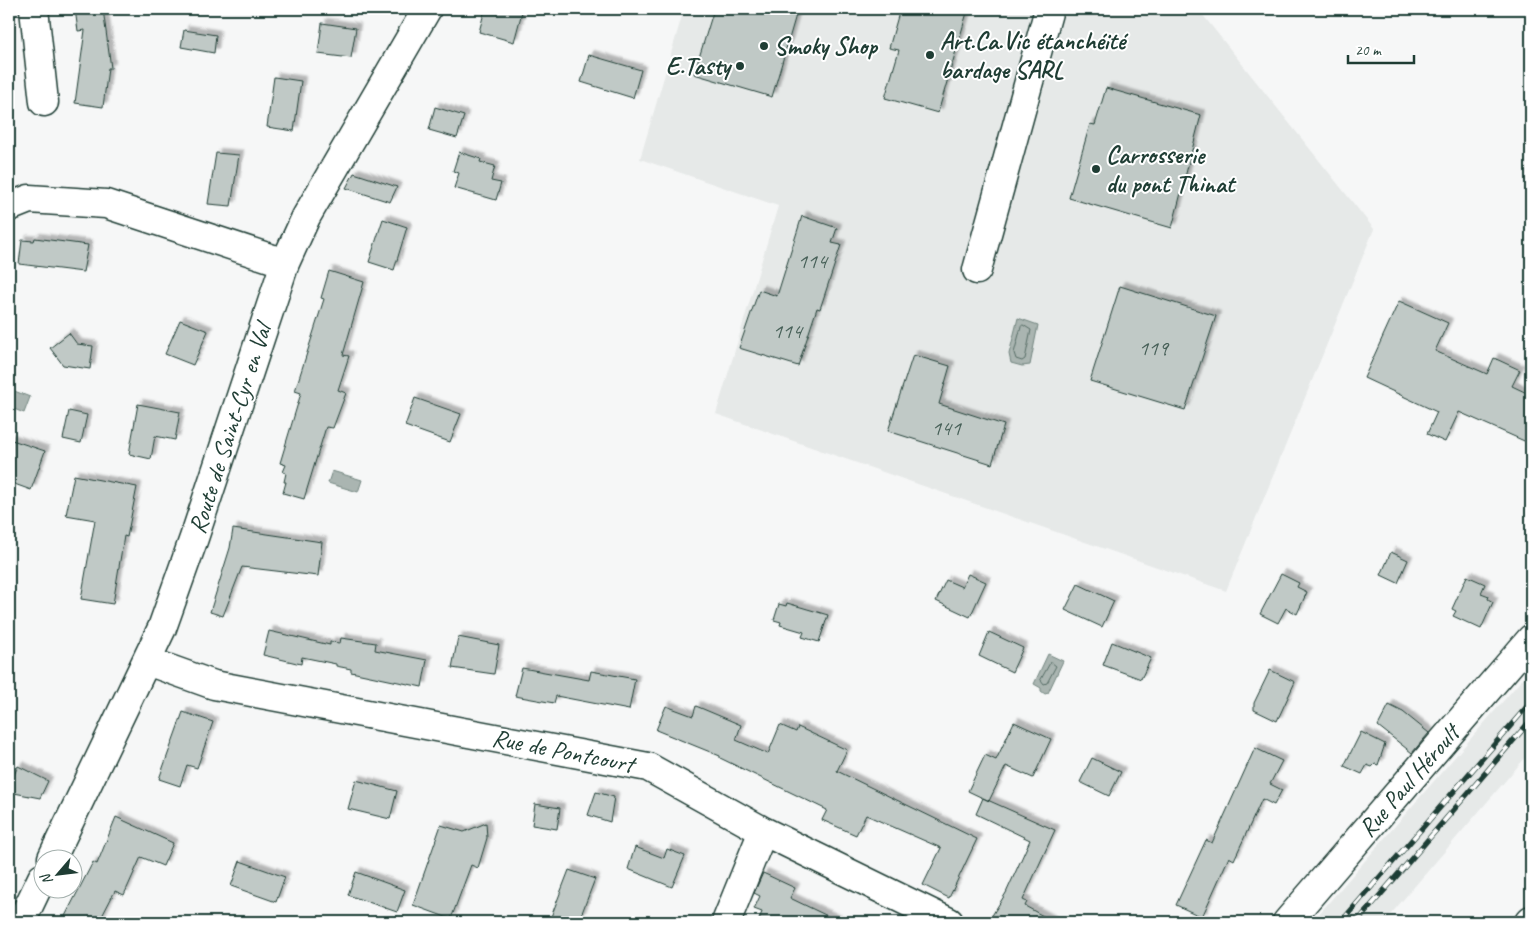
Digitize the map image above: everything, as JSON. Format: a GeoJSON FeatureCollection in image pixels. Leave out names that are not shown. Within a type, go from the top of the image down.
{"type":"FeatureCollection","features":[{"type":"Feature","properties":{"kind":"street"},"geometry":{"type":"LineString","coordinates":[[34,9],[44,102]]}},
{"type":"Feature","properties":{"kind":"street","name":"Route de Saint-Cyr en Val"},"geometry":{"type":"LineString","coordinates":[[57,848],[162,628],[194,538],[285,263],[306,217],[427,9]]}},
{"type":"Feature","properties":{"kind":"street"},"geometry":{"type":"LineString","coordinates":[[977,270],[1049,9]]}},
{"type":"Feature","properties":{"kind":"street"},"geometry":{"type":"LineString","coordinates":[[9,207],[29,199],[106,204],[285,263]]}},
{"type":"Feature","properties":{"kind":"street","name":"Rue Paul Héroult"},"geometry":{"type":"LineString","coordinates":[[1287,922],[1531,640]]}},
{"type":"Feature","properties":{"kind":"street","name":"Rue de Pontcourt"},"geometry":{"type":"LineString","coordinates":[[147,661],[214,685],[648,767],[763,831],[949,922]]}},
{"type":"Feature","properties":{"kind":"street"},"geometry":{"type":"LineString","coordinates":[[726,922],[763,831]]}},
{"type":"Feature","properties":{"kind":"street"},"geometry":{"type":"LineString","coordinates":[[21,922],[32,898]]}},
{"type":"Feature","properties":{"kind":"shaded area"},"geometry":{"type":"Polygon","coordinates":[[[684,9],[1198,9],[1374,229],[1226,591],[716,414],[778,206],[640,159],[684,9]]]}},
{"type":"Feature","properties":{"kind":"shaded area"},"geometry":{"type":"Polygon","coordinates":[[[1531,669],[1531,751],[1384,922],[1312,922],[1531,669]]]}},
{"type":"Feature","properties":{"kind":"water"},"geometry":{"type":"Polygon","coordinates":[[[1018,318],[1038,325],[1030,365],[1022,366],[1011,363],[1009,354],[1018,318]]]}},
{"type":"Feature","properties":{"kind":"water"},"geometry":{"type":"Polygon","coordinates":[[[9,389],[30,397],[24,413],[9,407],[9,389]]]}},
{"type":"Feature","properties":{"kind":"water"},"geometry":{"type":"Polygon","coordinates":[[[332,471],[362,480],[358,492],[328,483],[332,471]]]}},
{"type":"Feature","properties":{"kind":"water"},"geometry":{"type":"Polygon","coordinates":[[[1048,654],[1063,661],[1048,693],[1045,694],[1041,691],[1041,688],[1034,684],[1048,654]]]}},
{"type":"Feature","properties":{"kind":"building"},"geometry":{"type":"Polygon","coordinates":[[[75,9],[103,9],[111,68],[108,68],[103,107],[75,103],[85,30],[78,31],[75,9]]]}},
{"type":"Feature","properties":{"kind":"building"},"geometry":{"type":"Polygon","coordinates":[[[485,9],[511,9],[522,12],[514,42],[479,32],[485,9]]]}},
{"type":"Feature","properties":{"kind":"building"},"geometry":{"type":"Polygon","coordinates":[[[714,9],[775,9],[796,15],[772,97],[694,74],[714,9]]]}},
{"type":"Feature","properties":{"kind":"building"},"geometry":{"type":"Polygon","coordinates":[[[900,9],[968,9],[938,113],[885,98],[899,50],[889,48],[900,9]]]}},
{"type":"Feature","properties":{"kind":"building"},"geometry":{"type":"Polygon","coordinates":[[[322,23],[356,28],[351,58],[318,54],[322,23]]]}},
{"type":"Feature","properties":{"kind":"building"},"geometry":{"type":"Polygon","coordinates":[[[184,30],[216,35],[214,53],[181,47],[184,30]]]}},
{"type":"Feature","properties":{"kind":"building"},"geometry":{"type":"Polygon","coordinates":[[[589,55],[641,70],[633,98],[581,82],[589,55]]]}},
{"type":"Feature","properties":{"kind":"building"},"geometry":{"type":"Polygon","coordinates":[[[274,77],[301,81],[294,131],[267,127],[274,77]]]}},
{"type":"Feature","properties":{"kind":"building"},"geometry":{"type":"Polygon","coordinates":[[[1106,88],[1201,115],[1172,228],[1069,198],[1090,124],[1095,125],[1106,88]]]}},
{"type":"Feature","properties":{"kind":"building"},"geometry":{"type":"Polygon","coordinates":[[[435,107],[464,116],[457,138],[429,130],[435,107]]]}},
{"type":"Feature","properties":{"kind":"building"},"geometry":{"type":"Polygon","coordinates":[[[459,152],[481,159],[480,162],[495,166],[491,181],[501,183],[496,200],[454,188],[459,173],[453,171],[459,152]]]}},
{"type":"Feature","properties":{"kind":"building"},"geometry":{"type":"Polygon","coordinates":[[[216,153],[239,155],[231,206],[208,204],[216,153]]]}},
{"type":"Feature","properties":{"kind":"building"},"geometry":{"type":"Polygon","coordinates":[[[354,173],[397,187],[390,202],[346,188],[354,173]]]}},
{"type":"Feature","properties":{"kind":"building"},"geometry":{"type":"Polygon","coordinates":[[[802,216],[837,228],[832,243],[841,245],[820,309],[817,308],[798,366],[739,348],[759,290],[777,296],[802,216]]]}},
{"type":"Feature","properties":{"kind":"building"},"geometry":{"type":"Polygon","coordinates":[[[383,219],[407,227],[394,270],[369,262],[383,219]]]}},
{"type":"Feature","properties":{"kind":"building"},"geometry":{"type":"Polygon","coordinates":[[[35,238],[88,245],[83,272],[19,264],[22,240],[34,241],[35,238]]]}},
{"type":"Feature","properties":{"kind":"building"},"geometry":{"type":"Polygon","coordinates":[[[329,271],[364,282],[343,355],[349,356],[338,390],[346,393],[333,428],[326,427],[304,499],[283,493],[286,473],[283,472],[286,465],[280,463],[301,393],[295,391],[324,299],[321,298],[329,271]]]}},
{"type":"Feature","properties":{"kind":"building"},"geometry":{"type":"Polygon","coordinates":[[[1120,286],[1216,316],[1185,410],[1090,381],[1120,286]]]}},
{"type":"Feature","properties":{"kind":"building"},"geometry":{"type":"Polygon","coordinates":[[[1399,301],[1448,323],[1435,351],[1487,374],[1494,358],[1520,370],[1512,386],[1531,395],[1531,444],[1459,412],[1445,442],[1427,434],[1437,412],[1364,378],[1399,301]]]}},
{"type":"Feature","properties":{"kind":"building"},"geometry":{"type":"Polygon","coordinates":[[[180,320],[208,331],[193,365],[165,354],[180,320]]]}},
{"type":"Feature","properties":{"kind":"building"},"geometry":{"type":"Polygon","coordinates":[[[69,333],[77,344],[93,346],[90,369],[63,365],[50,348],[69,333]]]}},
{"type":"Feature","properties":{"kind":"building"},"geometry":{"type":"Polygon","coordinates":[[[913,355],[950,366],[939,404],[1004,425],[992,464],[888,431],[913,355]]]}},
{"type":"Feature","properties":{"kind":"building"},"geometry":{"type":"Polygon","coordinates":[[[415,398],[461,414],[450,442],[405,426],[415,398]]]}},
{"type":"Feature","properties":{"kind":"building"},"geometry":{"type":"Polygon","coordinates":[[[138,404],[180,412],[175,440],[155,436],[151,459],[129,454],[138,404]]]}},
{"type":"Feature","properties":{"kind":"building"},"geometry":{"type":"Polygon","coordinates":[[[69,411],[87,415],[81,443],[63,439],[69,411]]]}},
{"type":"Feature","properties":{"kind":"building"},"geometry":{"type":"Polygon","coordinates":[[[9,439],[45,451],[31,490],[9,482],[9,439]]]}},
{"type":"Feature","properties":{"kind":"building"},"geometry":{"type":"Polygon","coordinates":[[[74,475],[137,487],[127,537],[124,536],[113,604],[81,599],[95,520],[66,515],[74,475]]]}},
{"type":"Feature","properties":{"kind":"building"},"geometry":{"type":"Polygon","coordinates":[[[233,529],[322,542],[318,576],[242,567],[223,616],[210,612],[230,548],[233,529]]]}},
{"type":"Feature","properties":{"kind":"building"},"geometry":{"type":"Polygon","coordinates":[[[1391,552],[1408,560],[1398,583],[1381,575],[1391,552]]]}},
{"type":"Feature","properties":{"kind":"building"},"geometry":{"type":"Polygon","coordinates":[[[968,574],[986,582],[970,617],[936,601],[946,580],[962,587],[968,574]]]}},
{"type":"Feature","properties":{"kind":"building"},"geometry":{"type":"Polygon","coordinates":[[[1281,574],[1299,583],[1297,587],[1307,592],[1297,614],[1286,608],[1278,623],[1260,614],[1281,574]]]}},
{"type":"Feature","properties":{"kind":"building"},"geometry":{"type":"Polygon","coordinates":[[[1467,576],[1485,584],[1481,593],[1489,596],[1488,599],[1493,602],[1481,629],[1453,616],[1456,611],[1452,609],[1467,576]]]}},
{"type":"Feature","properties":{"kind":"building"},"geometry":{"type":"Polygon","coordinates":[[[1078,584],[1114,601],[1102,627],[1065,610],[1078,584]]]}},
{"type":"Feature","properties":{"kind":"building"},"geometry":{"type":"Polygon","coordinates":[[[787,603],[828,615],[819,642],[802,637],[804,632],[780,625],[781,622],[774,620],[779,604],[786,606],[787,603]]]}},
{"type":"Feature","properties":{"kind":"building"},"geometry":{"type":"Polygon","coordinates":[[[269,631],[330,645],[330,642],[340,643],[341,638],[376,643],[375,650],[427,660],[422,687],[351,672],[351,669],[336,666],[336,664],[302,657],[301,664],[263,655],[269,631]]]}},
{"type":"Feature","properties":{"kind":"building"},"geometry":{"type":"Polygon","coordinates":[[[989,632],[1023,648],[1012,672],[979,656],[989,632]]]}},
{"type":"Feature","properties":{"kind":"building"},"geometry":{"type":"Polygon","coordinates":[[[458,637],[499,645],[494,674],[452,668],[458,637]]]}},
{"type":"Feature","properties":{"kind":"building"},"geometry":{"type":"Polygon","coordinates":[[[1112,642],[1151,658],[1141,679],[1103,665],[1112,642]]]}},
{"type":"Feature","properties":{"kind":"building"},"geometry":{"type":"Polygon","coordinates":[[[522,668],[589,680],[591,671],[635,679],[629,710],[556,696],[554,703],[515,696],[522,668]]]}},
{"type":"Feature","properties":{"kind":"building"},"geometry":{"type":"Polygon","coordinates":[[[1270,670],[1295,682],[1277,721],[1254,710],[1254,703],[1270,670]]]}},
{"type":"Feature","properties":{"kind":"building"},"geometry":{"type":"Polygon","coordinates":[[[1389,705],[1403,712],[1429,733],[1412,753],[1378,726],[1389,705]]]}},
{"type":"Feature","properties":{"kind":"building"},"geometry":{"type":"Polygon","coordinates":[[[666,706],[693,716],[696,706],[741,725],[736,740],[768,754],[780,725],[796,732],[798,727],[847,750],[837,771],[977,839],[949,898],[923,885],[941,848],[866,815],[856,835],[822,820],[827,810],[720,758],[720,756],[656,730],[666,706]]]}},
{"type":"Feature","properties":{"kind":"building"},"geometry":{"type":"Polygon","coordinates":[[[183,712],[213,722],[197,768],[187,765],[180,786],[159,779],[183,712]]]}},
{"type":"Feature","properties":{"kind":"building"},"geometry":{"type":"Polygon","coordinates":[[[1014,722],[1051,739],[1033,778],[1006,766],[989,801],[968,791],[985,755],[996,760],[1014,722]]]}},
{"type":"Feature","properties":{"kind":"building"},"geometry":{"type":"Polygon","coordinates":[[[1361,732],[1385,744],[1378,765],[1375,764],[1372,767],[1367,765],[1362,774],[1344,766],[1361,732]]]}},
{"type":"Feature","properties":{"kind":"building"},"geometry":{"type":"Polygon","coordinates":[[[1255,748],[1282,761],[1270,784],[1282,790],[1274,805],[1262,799],[1234,860],[1229,857],[1202,917],[1176,905],[1206,840],[1212,843],[1255,748]]]}},
{"type":"Feature","properties":{"kind":"building"},"geometry":{"type":"Polygon","coordinates":[[[1092,758],[1121,772],[1109,796],[1080,782],[1092,758]]]}},
{"type":"Feature","properties":{"kind":"building"},"geometry":{"type":"Polygon","coordinates":[[[18,766],[48,781],[40,798],[9,792],[9,786],[18,766]]]}},
{"type":"Feature","properties":{"kind":"building"},"geometry":{"type":"Polygon","coordinates":[[[356,780],[397,791],[390,819],[348,809],[356,780]]]}},
{"type":"Feature","properties":{"kind":"building"},"geometry":{"type":"Polygon","coordinates":[[[596,792],[614,797],[610,822],[588,815],[596,792]]]}},
{"type":"Feature","properties":{"kind":"building"},"geometry":{"type":"Polygon","coordinates":[[[983,798],[1055,830],[1023,900],[1027,902],[1025,906],[1054,922],[988,922],[1006,893],[1030,840],[976,814],[983,798]]]}},
{"type":"Feature","properties":{"kind":"building"},"geometry":{"type":"Polygon","coordinates":[[[535,804],[560,808],[557,829],[532,825],[535,804]]]}},
{"type":"Feature","properties":{"kind":"building"},"geometry":{"type":"Polygon","coordinates":[[[116,817],[173,843],[163,866],[141,857],[124,895],[115,891],[99,922],[62,922],[74,898],[82,898],[82,883],[93,862],[97,864],[116,817]]]}},
{"type":"Feature","properties":{"kind":"building"},"geometry":{"type":"Polygon","coordinates":[[[486,823],[487,838],[478,868],[471,865],[451,919],[413,905],[441,825],[464,832],[486,823]]]}},
{"type":"Feature","properties":{"kind":"building"},"geometry":{"type":"Polygon","coordinates":[[[635,847],[664,858],[667,849],[685,856],[672,887],[628,869],[635,847]]]}},
{"type":"Feature","properties":{"kind":"building"},"geometry":{"type":"Polygon","coordinates":[[[240,861],[285,877],[276,902],[231,886],[240,861]]]}},
{"type":"Feature","properties":{"kind":"building"},"geometry":{"type":"Polygon","coordinates":[[[569,870],[595,879],[580,918],[572,915],[571,922],[549,922],[569,870]]]}},
{"type":"Feature","properties":{"kind":"building"},"geometry":{"type":"Polygon","coordinates":[[[356,872],[405,890],[397,912],[348,895],[356,872]]]}},
{"type":"Feature","properties":{"kind":"building"},"geometry":{"type":"Polygon","coordinates":[[[763,873],[795,888],[790,898],[840,922],[758,922],[762,912],[754,909],[760,896],[754,893],[763,873]]]}},
{"type":"Feature","properties":{"kind":"railway"},"geometry":{"type":"LineString","coordinates":[[1341,922],[1531,702]]}},
{"type":"Feature","properties":{"kind":"railway"},"geometry":{"type":"LineString","coordinates":[[1357,922],[1531,720]]}},
{"type":"Feature","properties":{"kind":"place","name":"Smoky Shop"},"geometry":{"type":"Point","coordinates":[764,46]}},
{"type":"Feature","properties":{"kind":"place","name":"Art.Ca.Vic étanchéité bardage SARL"},"geometry":{"type":"Point","coordinates":[930,55]}},
{"type":"Feature","properties":{"kind":"place","name":"E.Tasty"},"geometry":{"type":"Point","coordinates":[740,66]}},
{"type":"Feature","properties":{"kind":"place","name":"Carrosserie du pont Thinat"},"geometry":{"type":"Point","coordinates":[1096,169]}}]}
